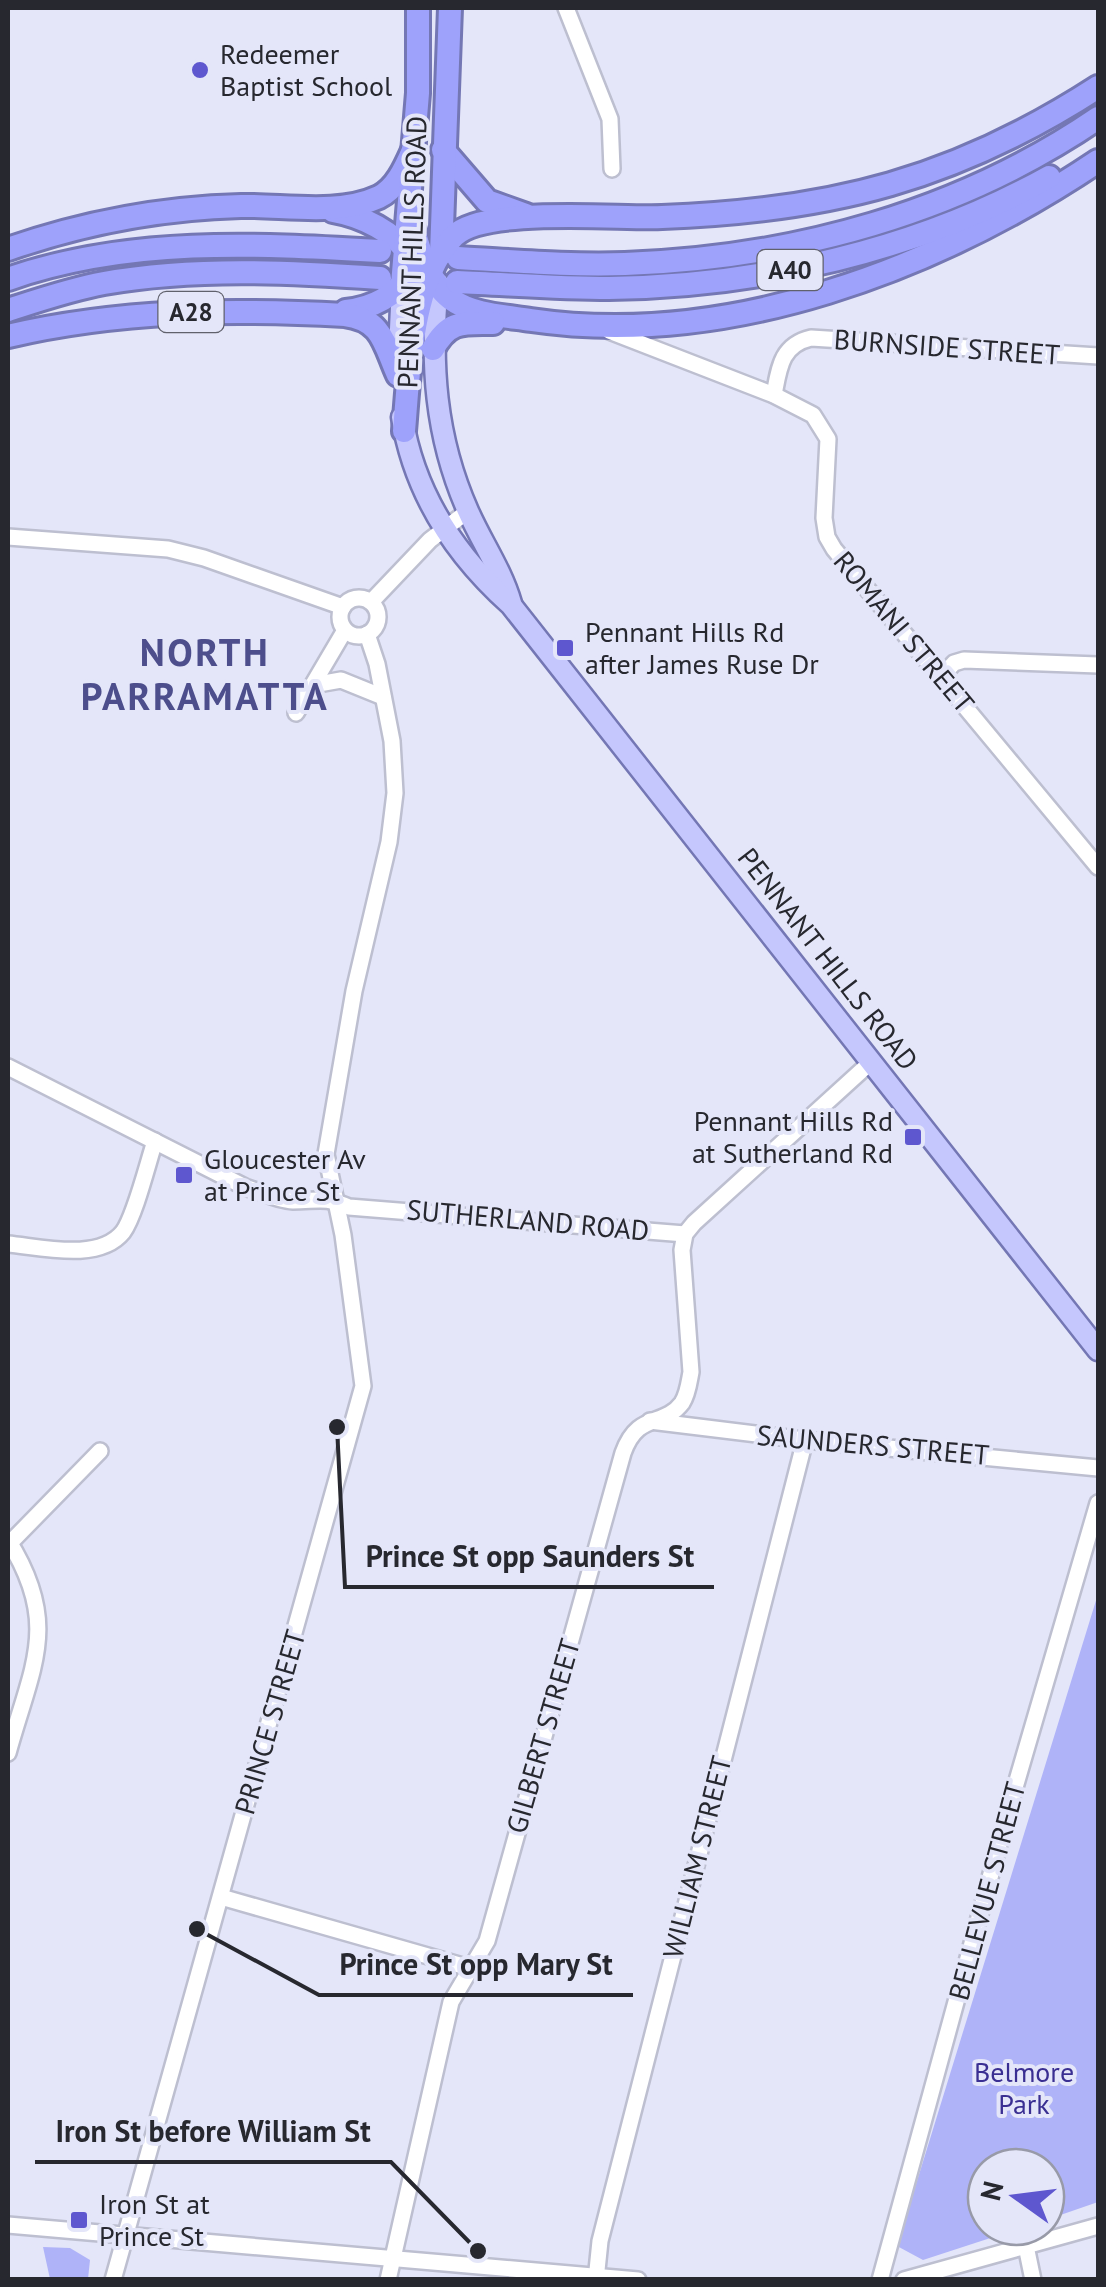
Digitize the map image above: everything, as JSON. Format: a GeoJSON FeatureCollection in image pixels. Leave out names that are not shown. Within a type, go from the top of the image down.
{"type":"FeatureCollection","features":[{"type":"Feature","properties":{"kind":"highway","name":"PENNANT HILLS ROAD"},"geometry":{"type":"LineString","coordinates":[[418,8],[418,94],[409,210],[433,267]]}},
{"type":"Feature","properties":{"kind":"highway","name":"PENNANT HILLS ROAD"},"geometry":{"type":"LineString","coordinates":[[433,267],[427,234],[432,177],[443,150],[450,8]]}},
{"type":"Feature","properties":{"kind":"highway"},"geometry":{"type":"LineString","coordinates":[[404,431],[411,349],[433,267],[456,233],[530,216],[640,218],[729,214],[843,197],[900,184],[954,163],[1057,114],[1098,87]]}},
{"type":"Feature","properties":{"kind":"highway","name":"A40"},"geometry":{"type":"LineString","coordinates":[[433,267],[691,260],[801,244],[848,232],[961,192],[1019,165],[1098,118]]}},
{"type":"Feature","properties":{"kind":"highway","name":"A40"},"geometry":{"type":"LineString","coordinates":[[433,267],[628,287],[778,273],[886,245],[934,228],[1045,179],[1098,146]]}},
{"type":"Feature","properties":{"kind":"highway"},"geometry":{"type":"LineString","coordinates":[[8,249],[118,218],[243,206],[310,208],[359,203],[384,194],[396,182],[414,148]]}},
{"type":"Feature","properties":{"kind":"highway"},"geometry":{"type":"LineString","coordinates":[[443,150],[486,200],[530,216]]}},
{"type":"Feature","properties":{"kind":"highway"},"geometry":{"type":"LineString","coordinates":[[433,349],[446,330],[462,323],[595,326],[724,315],[846,288],[942,248],[1053,192],[1098,161]]}},
{"type":"Feature","properties":{"kind":"highway"},"geometry":{"type":"LineString","coordinates":[[310,208],[356,216],[378,228],[433,267],[451,299],[467,308],[546,322]]}},
{"type":"Feature","properties":{"kind":"highway"},"geometry":{"type":"LineString","coordinates":[[8,279],[73,261],[189,245],[380,251]]}},
{"type":"Feature","properties":{"kind":"highway","name":"PENNANT HILLS ROAD"},"geometry":{"type":"LineString","coordinates":[[391,282],[433,267]]}},
{"type":"Feature","properties":{"kind":"highway"},"geometry":{"type":"LineString","coordinates":[[8,310],[102,283],[222,271],[391,282]]}},
{"type":"Feature","properties":{"kind":"highway","name":"A28"},"geometry":{"type":"LineString","coordinates":[[8,336],[60,324],[164,312],[322,314],[367,307],[391,282]]}},
{"type":"Feature","properties":{"kind":"highway"},"geometry":{"type":"LineString","coordinates":[[322,314],[358,316],[370,322],[379,332],[398,375]]}},
{"type":"Feature","properties":{"kind":"main road","name":"PENNANT HILLS ROAD"},"geometry":{"type":"LineString","coordinates":[[433,267],[436,400],[443,432],[468,511],[502,573],[512,604]]}},
{"type":"Feature","properties":{"kind":"main road","name":"PENNANT HILLS ROAD"},"geometry":{"type":"LineString","coordinates":[[391,282],[404,431],[417,476],[443,528],[488,584],[512,604],[1098,1350]]}},
{"type":"Feature","properties":{"kind":"street"},"geometry":{"type":"LineString","coordinates":[[566,8],[610,119],[612,169]]}},
{"type":"Feature","properties":{"kind":"street","name":"ROMANI STREET"},"geometry":{"type":"LineString","coordinates":[[595,326],[774,395],[814,415],[828,439],[824,518],[834,549],[1098,867]]}},
{"type":"Feature","properties":{"kind":"street","name":"BURNSIDE STREET"},"geometry":{"type":"LineString","coordinates":[[774,395],[782,358],[799,341],[811,338],[1098,356]]}},
{"type":"Feature","properties":{"kind":"street"},"geometry":{"type":"LineString","coordinates":[[371,602],[443,528],[468,511]]}},
{"type":"Feature","properties":{"kind":"street"},"geometry":{"type":"LineString","coordinates":[[8,537],[168,550],[204,558],[343,607]]}},
{"type":"Feature","properties":{"kind":"street"},"geometry":{"type":"LineString","coordinates":[[359,598],[371,602],[378,619],[367,634],[356,636],[345,630],[340,619],[343,607],[359,598]]}},
{"type":"Feature","properties":{"kind":"street"},"geometry":{"type":"LineString","coordinates":[[296,713],[345,630]]}},
{"type":"Feature","properties":{"kind":"street"},"geometry":{"type":"LineString","coordinates":[[338,1201],[326,1161],[326,1145],[354,991],[390,842],[395,793],[392,742],[367,634]]}},
{"type":"Feature","properties":{"kind":"street"},"geometry":{"type":"LineString","coordinates":[[942,676],[964,660],[1098,665]]}},
{"type":"Feature","properties":{"kind":"street"},"geometry":{"type":"LineString","coordinates":[[313,685],[341,680],[383,697]]}},
{"type":"Feature","properties":{"kind":"street","name":"SUTHERLAND ROAD"},"geometry":{"type":"LineString","coordinates":[[8,1068],[245,1187],[290,1201],[322,1196],[350,1206],[685,1234],[871,1062]]}},
{"type":"Feature","properties":{"kind":"street"},"geometry":{"type":"LineString","coordinates":[[8,1244],[82,1249],[111,1242],[126,1226],[155,1141]]}},
{"type":"Feature","properties":{"kind":"street","name":"PRINCE STREET"},"geometry":{"type":"LineString","coordinates":[[114,2280],[363,1386],[338,1201]]}},
{"type":"Feature","properties":{"kind":"street","name":"GILBERT STREET"},"geometry":{"type":"LineString","coordinates":[[388,2280],[451,2002],[487,1941],[623,1453],[632,1432],[680,1406],[687,1391],[690,1372],[682,1250],[685,1234]]}},
{"type":"Feature","properties":{"kind":"street","name":"SAUNDERS STREET"},"geometry":{"type":"LineString","coordinates":[[649,1421],[1098,1468]]}},
{"type":"Feature","properties":{"kind":"street","name":"WILLIAM STREET"},"geometry":{"type":"LineString","coordinates":[[596,2278],[604,2223],[805,1440]]}},
{"type":"Feature","properties":{"kind":"street"},"geometry":{"type":"LineString","coordinates":[[8,1752],[36,1652],[40,1623],[29,1578],[9,1542],[100,1451]]}},
{"type":"Feature","properties":{"kind":"street","name":"BELLEVUE STREET"},"geometry":{"type":"LineString","coordinates":[[880,2280],[1009,1808],[1098,1504]]}},
{"type":"Feature","properties":{"kind":"street"},"geometry":{"type":"LineString","coordinates":[[221,1897],[470,1968]]}},
{"type":"Feature","properties":{"kind":"street"},"geometry":{"type":"LineString","coordinates":[[8,2225],[638,2280]]}},
{"type":"Feature","properties":{"kind":"street"},"geometry":{"type":"LineString","coordinates":[[1066,2235],[1098,2226]]}},
{"type":"Feature","properties":{"kind":"street"},"geometry":{"type":"LineString","coordinates":[[904,2280],[1022,2247]]}},
{"type":"Feature","properties":{"kind":"street"},"geometry":{"type":"LineString","coordinates":[[1026,2247],[1033,2280]]}},
{"type":"Feature","properties":{"kind":"green space","name":"Belmore Park"},"geometry":{"type":"Polygon","coordinates":[[[1098,1594],[1098,2202],[1066,2213],[1066,2147],[966,2147],[966,2246],[923,2260],[897,2246],[1098,1594]]]}},
{"type":"Feature","properties":{"kind":"green space"},"geometry":{"type":"Polygon","coordinates":[[[43,2247],[70,2248],[90,2260],[88,2279],[50,2279],[43,2247]]]}},
{"type":"Feature","properties":{"kind":"place","name":"Redeemer Baptist School"},"geometry":{"type":"Point","coordinates":[200,70]}},
{"type":"Feature","properties":{"kind":"place","name":"Pennant Hills Rd after James Ruse Dr"},"geometry":{"type":"Point","coordinates":[565,648]}},
{"type":"Feature","properties":{"kind":"place","name":"Pennant Hills Rd at Sutherland Rd"},"geometry":{"type":"Point","coordinates":[913,1137]}},
{"type":"Feature","properties":{"kind":"place","name":"Gloucester Av at Prince St"},"geometry":{"type":"Point","coordinates":[184,1175]}},
{"type":"Feature","properties":{"kind":"place","name":"Prince St opp Saunders St"},"geometry":{"type":"Point","coordinates":[337,1427]}},
{"type":"Feature","properties":{"kind":"place","name":"Prince St opp Mary St"},"geometry":{"type":"Point","coordinates":[197,1929]}},
{"type":"Feature","properties":{"kind":"place","name":"Iron St at Prince St"},"geometry":{"type":"Point","coordinates":[79,2220]}},
{"type":"Feature","properties":{"kind":"place","name":"Iron St before William St"},"geometry":{"type":"Point","coordinates":[478,2251]}},
{"type":"Feature","properties":{"kind":"district","name":"NORTH PARRAMATTA"},"geometry":{"type":"Point","coordinates":[205,674]}}]}
